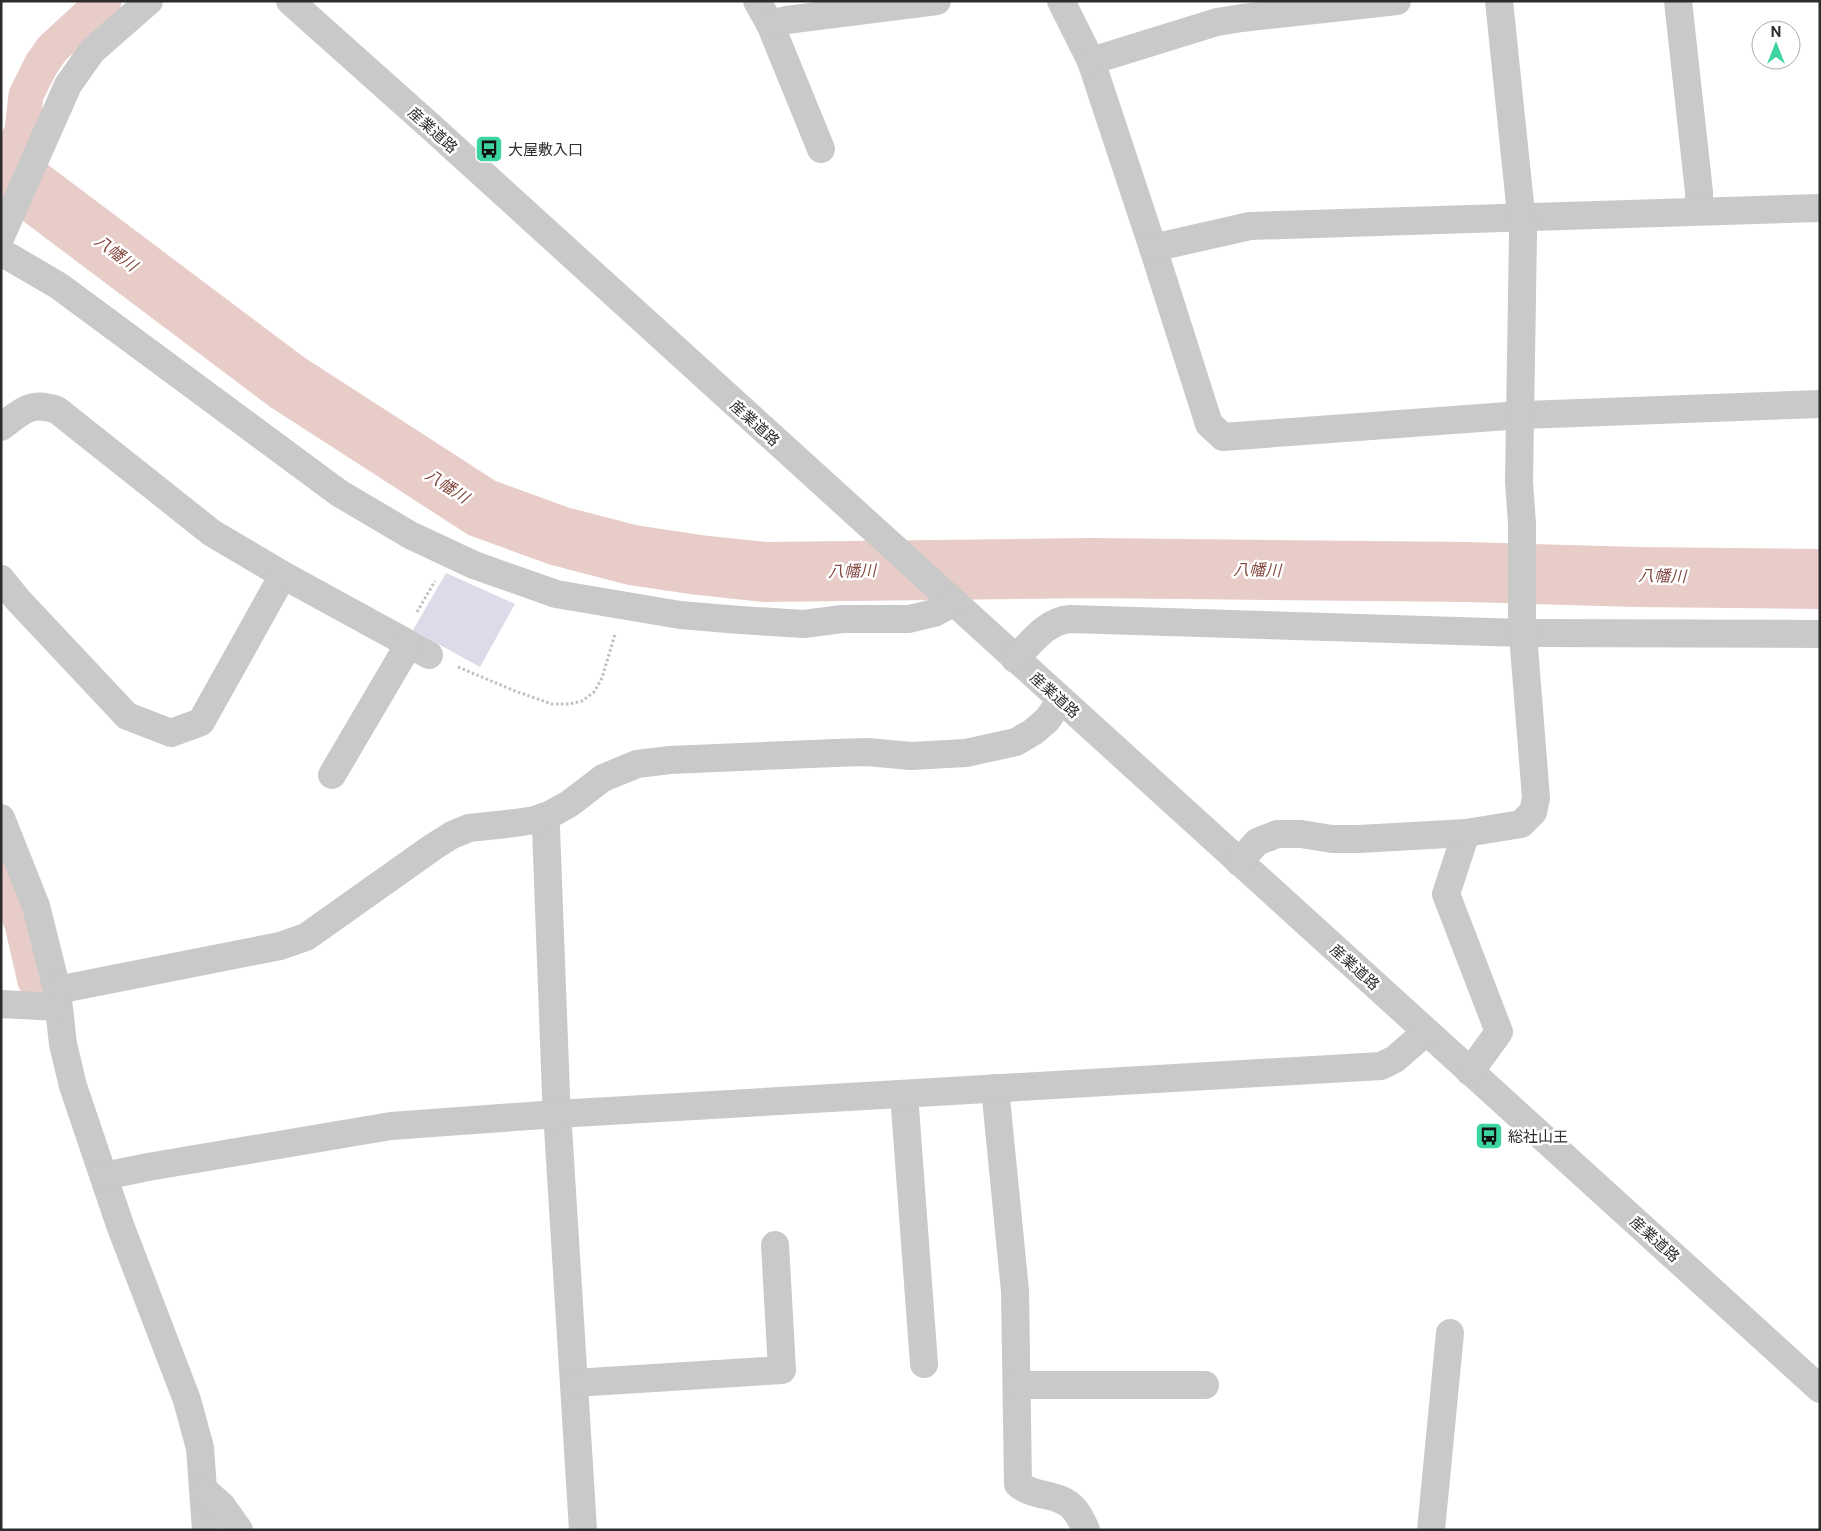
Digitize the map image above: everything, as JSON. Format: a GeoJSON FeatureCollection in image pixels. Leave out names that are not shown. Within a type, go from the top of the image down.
{"type":"FeatureCollection","features":[{"type":"Feature","properties":{"kind":"street"},"geometry":{"type":"LineString","coordinates":[[149,1],[92,51],[68,85],[2,240],[59,286],[339,493],[410,535],[474,565],[556,594],[680,615],[804,624],[842,619],[909,619],[934,613],[953,603]]}},
{"type":"Feature","properties":{"kind":"street","name":"産業道路"},"geometry":{"type":"LineString","coordinates":[[290,1],[1820,1389]]}},
{"type":"Feature","properties":{"kind":"street"},"geometry":{"type":"LineString","coordinates":[[764,13],[786,20],[937,1]]}},
{"type":"Feature","properties":{"kind":"street"},"geometry":{"type":"LineString","coordinates":[[1061,1],[1091,61],[1209,424],[1224,437],[1521,415],[1820,404]]}},
{"type":"Feature","properties":{"kind":"street"},"geometry":{"type":"LineString","coordinates":[[1091,61],[1217,22],[1397,1]]}},
{"type":"Feature","properties":{"kind":"street"},"geometry":{"type":"LineString","coordinates":[[1239,862],[1257,842],[1278,834],[1301,834],[1332,839],[1359,839],[1466,833],[1521,824],[1533,812],[1536,798],[1523,628],[1522,524],[1519,482],[1523,233],[1499,1]]}},
{"type":"Feature","properties":{"kind":"street"},"geometry":{"type":"LineString","coordinates":[[1678,1],[1699,192],[1699,211]]}},
{"type":"Feature","properties":{"kind":"street"},"geometry":{"type":"LineString","coordinates":[[764,13],[821,149]]}},
{"type":"Feature","properties":{"kind":"street"},"geometry":{"type":"LineString","coordinates":[[1153,248],[1250,226],[1820,208]]}},
{"type":"Feature","properties":{"kind":"street"},"geometry":{"type":"LineString","coordinates":[[1,427],[27,407],[47,406],[57,410],[212,533],[282,575],[413,646],[332,776]]}},
{"type":"Feature","properties":{"kind":"street"},"geometry":{"type":"LineString","coordinates":[[1,579],[18,600],[127,716],[171,733],[201,722],[282,575]]}},
{"type":"Feature","properties":{"kind":"street"},"geometry":{"type":"LineString","coordinates":[[1015,659],[1049,625],[1060,620],[1820,634]]}},
{"type":"Feature","properties":{"kind":"street"},"geometry":{"type":"LineString","coordinates":[[1,1004],[57,998],[280,946],[306,937],[452,835],[470,828],[515,824],[543,817],[568,804],[603,778],[637,764],[670,760],[851,753],[911,756],[966,753],[1016,742],[1033,732],[1047,720],[1061,700]]}},
{"type":"Feature","properties":{"kind":"street"},"geometry":{"type":"LineString","coordinates":[[543,817],[546,828],[557,1114],[583,1530]]}},
{"type":"Feature","properties":{"kind":"street"},"geometry":{"type":"LineString","coordinates":[[1,818],[36,906],[57,998],[73,1086],[120,1225],[187,1400],[200,1448],[206,1530]]}},
{"type":"Feature","properties":{"kind":"street"},"geometry":{"type":"LineString","coordinates":[[1466,833],[1446,894],[1499,1032],[1470,1072]]}},
{"type":"Feature","properties":{"kind":"street"},"geometry":{"type":"LineString","coordinates":[[104,1176],[391,1126],[557,1114],[1381,1066],[1395,1059],[1426,1032]]}},
{"type":"Feature","properties":{"kind":"street"},"geometry":{"type":"LineString","coordinates":[[996,1088],[1015,1292],[1018,1484],[1024,1489],[1058,1497],[1074,1508],[1086,1530]]}},
{"type":"Feature","properties":{"kind":"street"},"geometry":{"type":"LineString","coordinates":[[904,1094],[924,1364]]}},
{"type":"Feature","properties":{"kind":"street"},"geometry":{"type":"LineString","coordinates":[[574,1382],[782,1370],[775,1245]]}},
{"type":"Feature","properties":{"kind":"street"},"geometry":{"type":"LineString","coordinates":[[1431,1530],[1450,1333]]}},
{"type":"Feature","properties":{"kind":"street"},"geometry":{"type":"LineString","coordinates":[[1017,1385],[1205,1385]]}},
{"type":"Feature","properties":{"kind":"street"},"geometry":{"type":"LineString","coordinates":[[204,1490],[222,1506],[239,1530]]}},
{"type":"Feature","properties":{"kind":"path"},"geometry":{"type":"LineString","coordinates":[[450,554],[413,646],[515,691],[552,704],[569,704],[582,701],[594,692],[602,678],[623,605]]}},
{"type":"Feature","properties":{"kind":"shaded area"},"geometry":{"type":"Polygon","coordinates":[[[446,573],[515,604],[480,667],[413,630],[446,573]]]}},
{"type":"Feature","properties":{"kind":"waterway"},"geometry":{"type":"LineString","coordinates":[[1,174],[22,131],[26,95],[41,65],[52,49],[104,1]]}},
{"type":"Feature","properties":{"kind":"waterway","name":"八幡川"},"geometry":{"type":"LineString","coordinates":[[1,167],[287,382],[482,508],[559,536],[632,555],[764,572],[1091,568],[1468,572],[1636,577],[1820,579]]}},
{"type":"Feature","properties":{"kind":"waterway"},"geometry":{"type":"LineString","coordinates":[[1,868],[22,924],[35,981]]}},
{"type":"Feature","properties":{"kind":"place","name":"大屋敷入口"},"geometry":{"type":"Point","coordinates":[489,149]}},
{"type":"Feature","properties":{"kind":"place","name":"総社山王"},"geometry":{"type":"Point","coordinates":[1489,1136]}}]}
